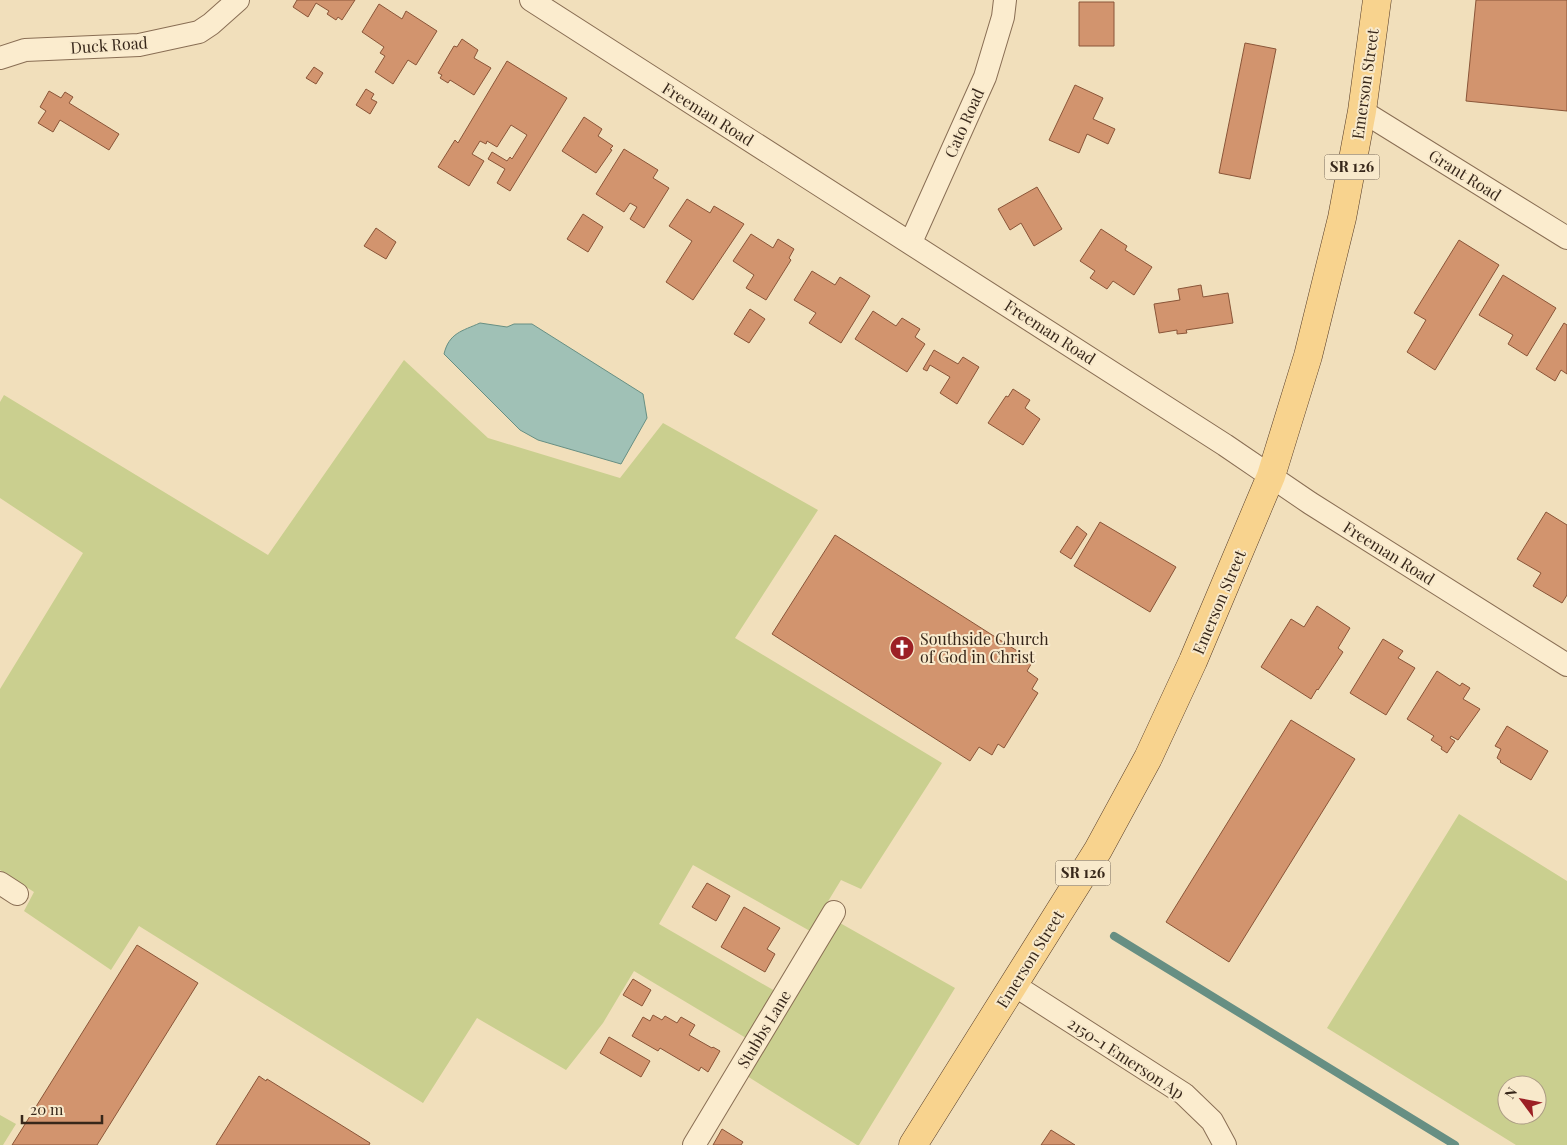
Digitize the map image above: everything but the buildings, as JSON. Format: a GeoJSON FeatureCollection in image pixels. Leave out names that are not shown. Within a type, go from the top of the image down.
{"type":"FeatureCollection","features":[{"type":"Feature","properties":{"kind":"main road","name":"Emerson Street"},"geometry":{"type":"LineString","coordinates":[[913,1145],[1098,850],[1148,758],[1193,661],[1271,476],[1314,332],[1342,218],[1362,111],[1377,0]]}},
{"type":"Feature","properties":{"kind":"street","name":"Duck Road"},"geometry":{"type":"LineString","coordinates":[[0,58],[25,50],[139,45],[198,32],[211,24],[238,0]]}},
{"type":"Feature","properties":{"kind":"street","name":"Freeman Road"},"geometry":{"type":"LineString","coordinates":[[531,0],[911,242],[1310,503],[1567,666]]}},
{"type":"Feature","properties":{"kind":"street","name":"Cato Road"},"geometry":{"type":"LineString","coordinates":[[911,242],[985,77],[1003,17],[1005,0]]}},
{"type":"Feature","properties":{"kind":"street","name":"Grant Road"},"geometry":{"type":"LineString","coordinates":[[1362,111],[1567,238]]}},
{"type":"Feature","properties":{"kind":"street","name":"Stubbs Lane"},"geometry":{"type":"LineString","coordinates":[[694,1145],[834,912]]}},
{"type":"Feature","properties":{"kind":"street","name":"2150-1 Emerson Ap"},"geometry":{"type":"LineString","coordinates":[[1014,985],[1184,1094],[1212,1121],[1225,1145]]}},
{"type":"Feature","properties":{"kind":"green space"},"geometry":{"type":"Polygon","coordinates":[[[404,360],[488,438],[620,478],[663,423],[818,510],[735,638],[942,763],[861,889],[841,880],[810,931],[693,865],[659,924],[775,991],[746,1038],[634,971],[603,1023],[566,1070],[477,1018],[423,1103],[139,926],[111,970],[24,911],[34,892],[0,870],[0,689],[83,553],[0,498],[0,402],[4,395],[268,555],[404,360]]]}},
{"type":"Feature","properties":{"kind":"green space"},"geometry":{"type":"Polygon","coordinates":[[[1459,814],[1567,881],[1567,1145],[1516,1145],[1327,1028],[1459,814]]]}},
{"type":"Feature","properties":{"kind":"green space"},"geometry":{"type":"Polygon","coordinates":[[[840,923],[955,988],[859,1145],[747,1076],[840,923]]]}},
{"type":"Feature","properties":{"kind":"green space"},"geometry":{"type":"Polygon","coordinates":[[[0,1115],[16,1124],[3,1145],[0,1145],[0,1115]]]}},
{"type":"Feature","properties":{"kind":"water"},"geometry":{"type":"Polygon","coordinates":[[[480,323],[507,327],[514,324],[532,324],[643,394],[647,418],[621,464],[538,440],[520,430],[444,354],[449,341],[453,337],[480,323]]]}},
{"type":"Feature","properties":{"kind":"waterway"},"geometry":{"type":"LineString","coordinates":[[1114,936],[1455,1145]]}},
{"type":"Feature","properties":{"kind":"place","name":"Southside Church of God in Christ"},"geometry":{"type":"Point","coordinates":[902,648]}}]}
